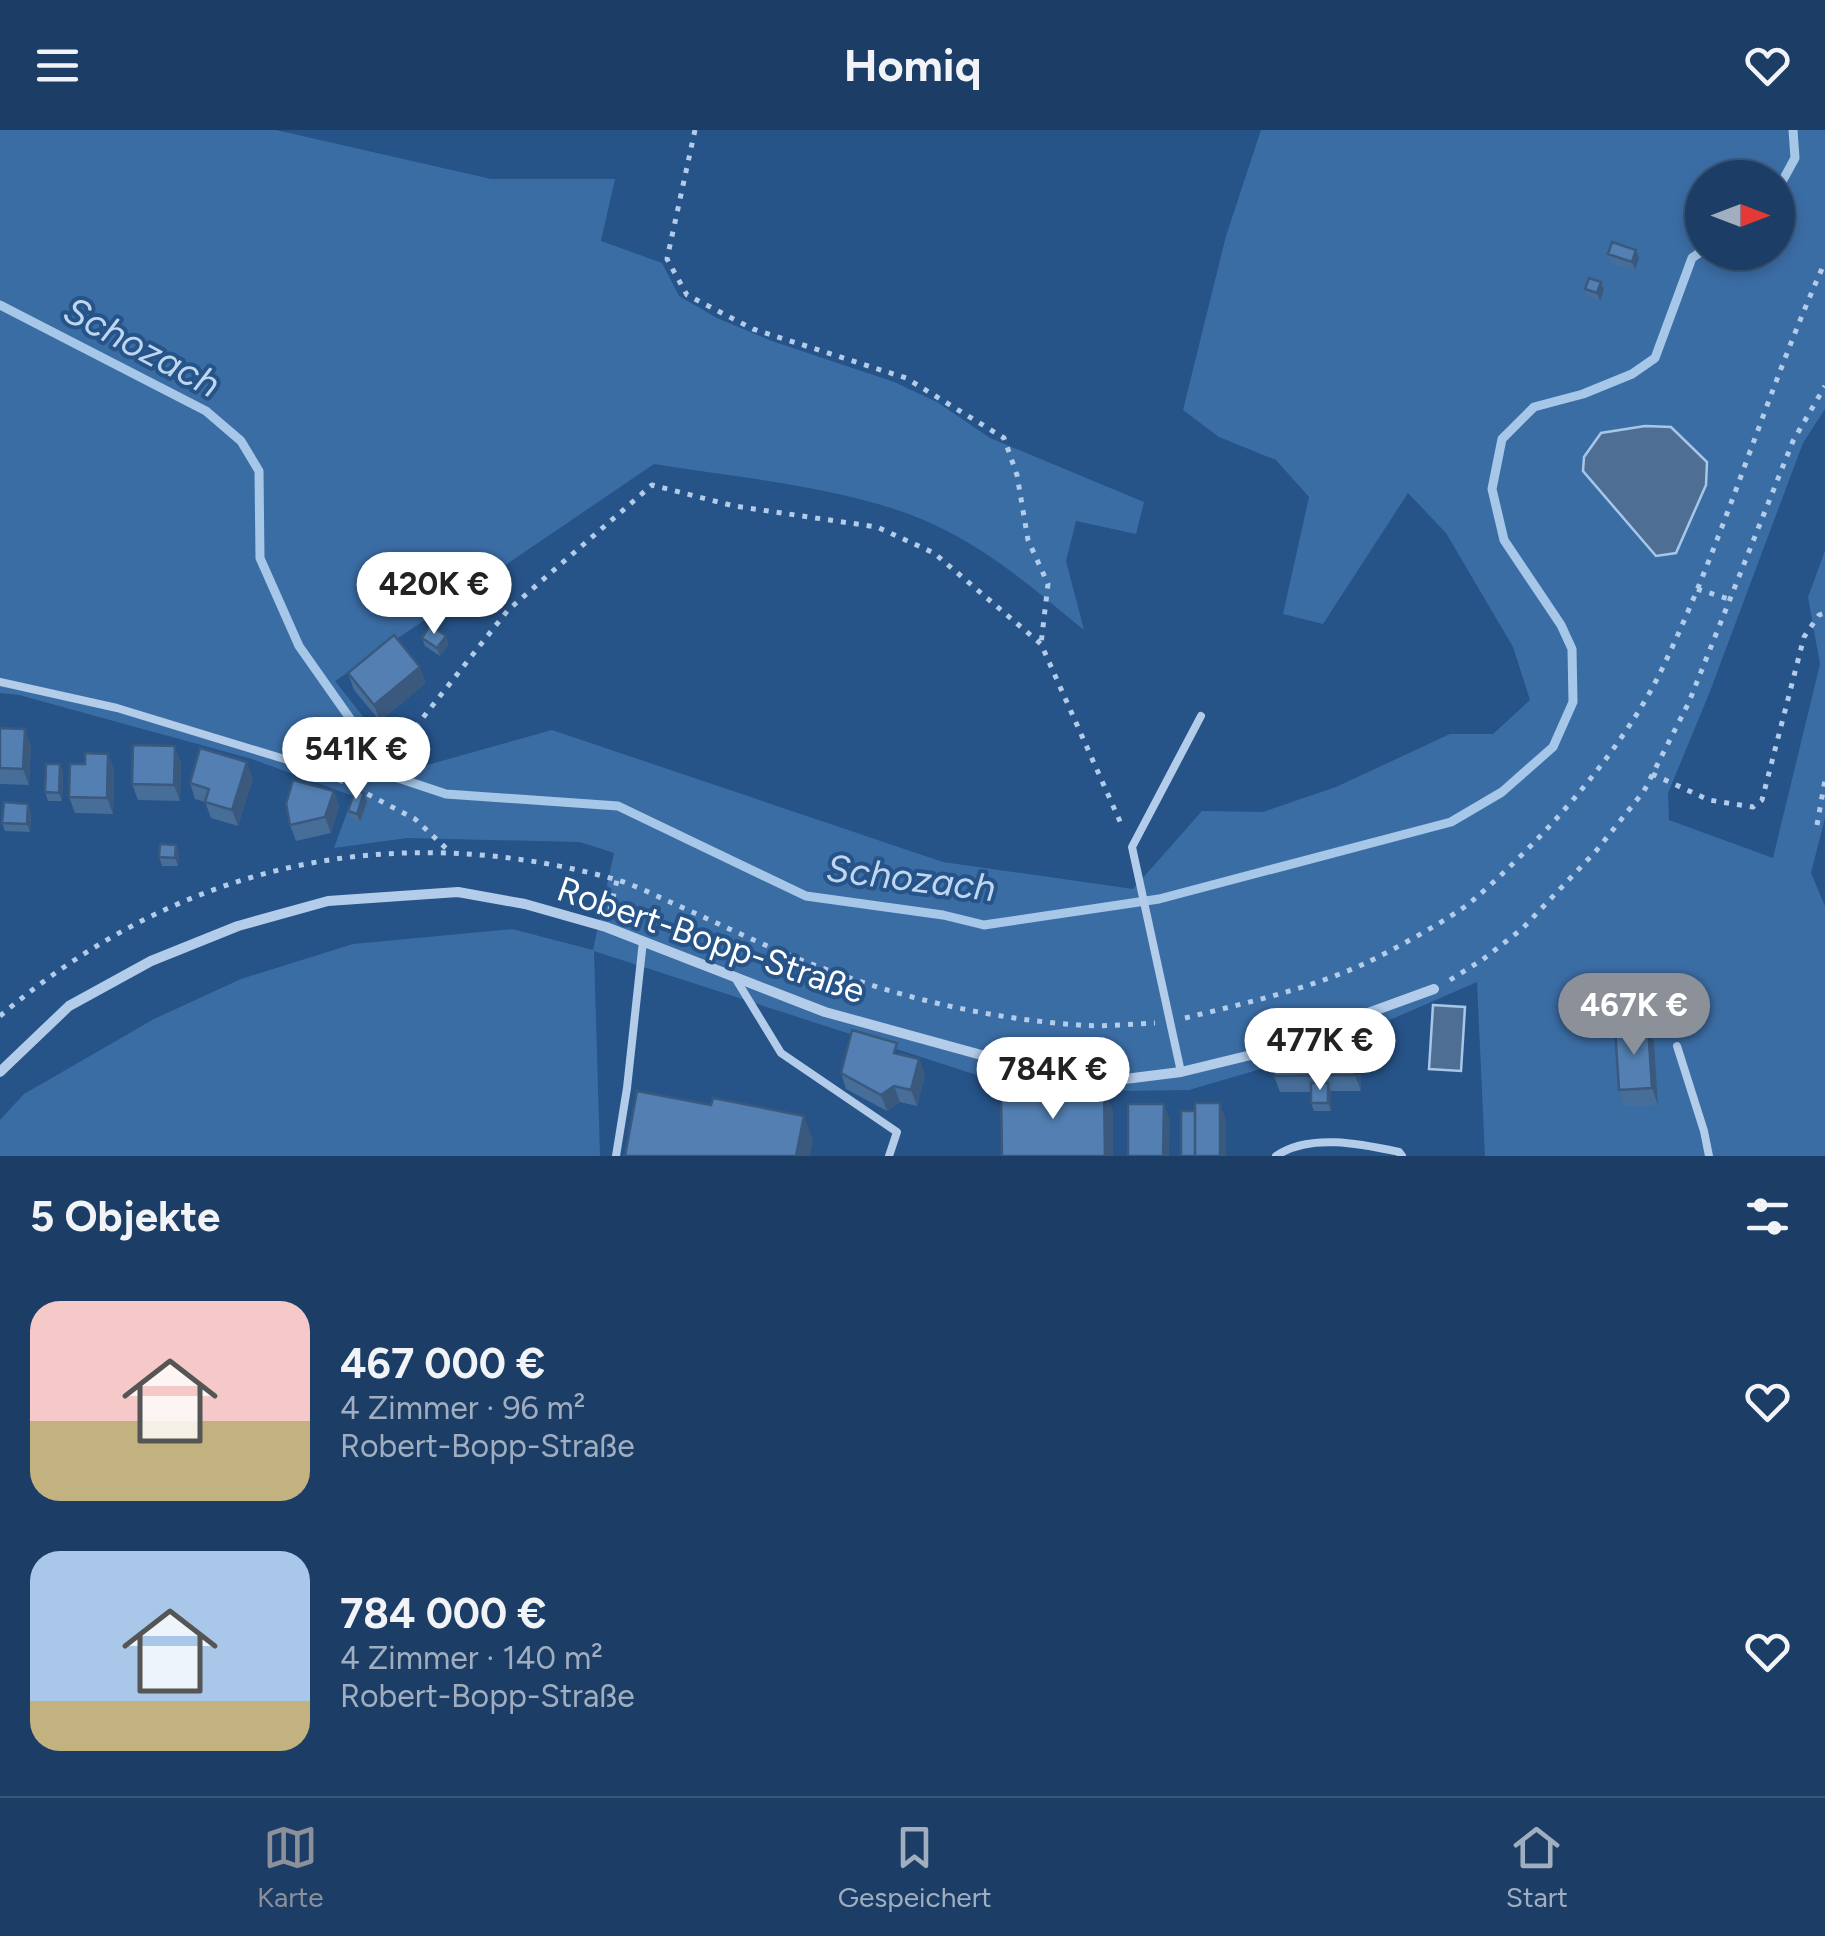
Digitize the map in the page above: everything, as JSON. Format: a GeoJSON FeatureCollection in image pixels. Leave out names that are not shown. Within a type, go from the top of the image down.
{"type":"FeatureCollection","features":[{"type":"Feature","properties":{"kind":"street","name":"Robert-Bopp-Straße"},"geometry":{"type":"LineString","coordinates":[[0,1072],[68,1006],[151,961],[238,926],[328,901],[458,892],[525,904],[606,927],[824,1012],[985,1056],[1117,1080],[1182,1072],[1255,1054],[1434,989]]}},
{"type":"Feature","properties":{"kind":"lane"},"geometry":{"type":"LineString","coordinates":[[0,682],[116,708],[314,768]]}},
{"type":"Feature","properties":{"kind":"lane"},"geometry":{"type":"LineString","coordinates":[[1182,1072],[1132,847],[1202,716]]}},
{"type":"Feature","properties":{"kind":"lane"},"geometry":{"type":"LineString","coordinates":[[616,1156],[643,941]]}},
{"type":"Feature","properties":{"kind":"lane"},"geometry":{"type":"LineString","coordinates":[[734,976],[781,1053],[897,1132],[889,1156]]}},
{"type":"Feature","properties":{"kind":"lane"},"geometry":{"type":"LineString","coordinates":[[1676,1046],[1709,1156]]}},
{"type":"Feature","properties":{"kind":"lane"},"geometry":{"type":"LineString","coordinates":[[1276,1156],[1294,1144],[1364,1145],[1402,1156]]}},
{"type":"Feature","properties":{"kind":"path"},"geometry":{"type":"LineString","coordinates":[[696,130],[667,259],[687,295],[753,330],[906,378],[1004,438],[1017,474],[1028,540],[1048,584],[1041,644]]}},
{"type":"Feature","properties":{"kind":"path"},"geometry":{"type":"LineString","coordinates":[[0,1016],[40,982],[126,927],[204,893],[288,867],[352,854],[406,851],[532,861],[618,880],[823,969],[977,1014],[1083,1026],[1170,1022],[1279,994],[1366,962],[1468,904],[1542,833],[1622,740],[1661,672],[1825,262]]}},
{"type":"Feature","properties":{"kind":"path"},"geometry":{"type":"LineString","coordinates":[[1434,989],[1482,960],[1522,929],[1596,852],[1644,791],[1690,702],[1793,441],[1825,386]]}},
{"type":"Feature","properties":{"kind":"path"},"geometry":{"type":"LineString","coordinates":[[356,788],[410,734],[508,610],[652,485],[734,506],[877,527],[934,553],[1041,644],[1132,847]]}},
{"type":"Feature","properties":{"kind":"path"},"geometry":{"type":"LineString","coordinates":[[1696,588],[1732,600]]}},
{"type":"Feature","properties":{"kind":"path"},"geometry":{"type":"LineString","coordinates":[[1652,774],[1709,800],[1753,807],[1762,800],[1804,638],[1819,615],[1825,613]]}},
{"type":"Feature","properties":{"kind":"path"},"geometry":{"type":"LineString","coordinates":[[314,768],[415,819],[451,853]]}},
{"type":"Feature","properties":{"kind":"path"},"geometry":{"type":"LineString","coordinates":[[1817,825],[1825,780]]}},
{"type":"Feature","properties":{"kind":"path"},"geometry":{"type":"LineString","coordinates":[[606,927],[618,880]]}},
{"type":"Feature","properties":{"kind":"shaded area"},"geometry":{"type":"Polygon","coordinates":[[[0,130],[276,130],[491,179],[615,179],[601,241],[662,263],[679,296],[717,318],[772,341],[894,382],[937,402],[990,438],[1144,502],[1136,534],[1076,521],[1066,561],[1084,630],[984,552],[915,516],[804,487],[654,464],[335,681],[406,771],[552,730],[943,862],[1133,889],[1202,811],[1263,812],[1336,787],[1450,734],[1493,734],[1530,700],[1513,647],[1446,533],[1408,493],[1323,624],[1283,614],[1309,497],[1276,460],[1219,437],[1183,410],[1226,236],[1261,130],[1825,130],[1825,409],[1803,443],[1668,793],[1669,820],[1773,858],[1820,664],[1808,597],[1825,551],[1825,818],[1811,873],[1825,906],[1825,1156],[1485,1156],[1477,982],[1353,1036],[1254,1071],[1189,1090],[1114,1091],[989,1079],[594,951],[600,1156],[0,1156],[0,1120],[24,1094],[154,1019],[241,979],[353,944],[512,929],[593,950],[614,853],[580,842],[407,838],[334,848],[353,796],[252,759],[0,693],[0,130]]]}},
{"type":"Feature","properties":{"kind":"shaded area"},"geometry":{"type":"Polygon","coordinates":[[[1645,426],[1671,427],[1707,462],[1706,485],[1676,553],[1656,556],[1583,471],[1584,457],[1601,433],[1645,426]]]}},
{"type":"Feature","properties":{"kind":"shaded area"},"geometry":{"type":"Polygon","coordinates":[[[1433,1005],[1465,1007],[1461,1071],[1429,1069],[1433,1005]]]}},
{"type":"Feature","properties":{"kind":"building"},"geometry":{"type":"Polygon","coordinates":[[[1612,242],[1636,250],[1632,262],[1608,254],[1612,242]]]}},
{"type":"Feature","properties":{"kind":"building"},"geometry":{"type":"Polygon","coordinates":[[[1589,278],[1601,282],[1597,293],[1585,289],[1589,278]]]}},
{"type":"Feature","properties":{"kind":"building"},"geometry":{"type":"Polygon","coordinates":[[[430,625],[446,636],[437,648],[422,638],[430,625]]]}},
{"type":"Feature","properties":{"kind":"building"},"geometry":{"type":"Polygon","coordinates":[[[394,635],[420,667],[374,705],[348,673],[394,635]]]}},
{"type":"Feature","properties":{"kind":"building"},"geometry":{"type":"Polygon","coordinates":[[[0,728],[25,729],[23,769],[0,768],[0,728]]]}},
{"type":"Feature","properties":{"kind":"building"},"geometry":{"type":"Polygon","coordinates":[[[133,745],[175,746],[174,785],[132,784],[133,745]]]}},
{"type":"Feature","properties":{"kind":"building"},"geometry":{"type":"Polygon","coordinates":[[[200,748],[247,762],[232,810],[205,802],[209,789],[190,783],[200,748]]]}},
{"type":"Feature","properties":{"kind":"building"},"geometry":{"type":"Polygon","coordinates":[[[85,753],[108,754],[107,798],[69,797],[70,764],[85,764],[85,753]]]}},
{"type":"Feature","properties":{"kind":"building"},"geometry":{"type":"Polygon","coordinates":[[[46,764],[60,764],[59,793],[45,792],[46,764]]]}},
{"type":"Feature","properties":{"kind":"building"},"geometry":{"type":"Polygon","coordinates":[[[293,780],[334,791],[325,817],[290,825],[286,804],[293,780]]]}},
{"type":"Feature","properties":{"kind":"building"},"geometry":{"type":"Polygon","coordinates":[[[355,790],[364,793],[357,814],[348,811],[355,790]]]}},
{"type":"Feature","properties":{"kind":"building"},"geometry":{"type":"Polygon","coordinates":[[[4,802],[28,804],[27,824],[2,823],[4,802]]]}},
{"type":"Feature","properties":{"kind":"building"},"geometry":{"type":"Polygon","coordinates":[[[160,844],[176,845],[175,858],[159,857],[160,844]]]}},
{"type":"Feature","properties":{"kind":"building"},"geometry":{"type":"Polygon","coordinates":[[[1648,1026],[1652,1088],[1619,1090],[1615,1028],[1648,1026]]]}},
{"type":"Feature","properties":{"kind":"building"},"geometry":{"type":"Polygon","coordinates":[[[852,1030],[897,1043],[894,1053],[919,1059],[911,1090],[894,1086],[881,1095],[841,1073],[852,1030]]]}},
{"type":"Feature","properties":{"kind":"building"},"geometry":{"type":"Polygon","coordinates":[[[1354,1054],[1355,1075],[1274,1076],[1274,1055],[1354,1054]]]}},
{"type":"Feature","properties":{"kind":"building"},"geometry":{"type":"Polygon","coordinates":[[[1311,1083],[1328,1083],[1328,1103],[1311,1103],[1311,1083]]]}},
{"type":"Feature","properties":{"kind":"building"},"geometry":{"type":"Polygon","coordinates":[[[1001,1088],[1104,1088],[1105,1156],[1002,1156],[1001,1088]]]}},
{"type":"Feature","properties":{"kind":"building"},"geometry":{"type":"Polygon","coordinates":[[[637,1091],[711,1105],[713,1098],[804,1116],[796,1156],[625,1156],[637,1091]]]}},
{"type":"Feature","properties":{"kind":"building"},"geometry":{"type":"Polygon","coordinates":[[[1195,1103],[1220,1103],[1220,1156],[1195,1156],[1195,1103]]]}},
{"type":"Feature","properties":{"kind":"building"},"geometry":{"type":"Polygon","coordinates":[[[1128,1104],[1164,1104],[1163,1156],[1128,1156],[1128,1104]]]}},
{"type":"Feature","properties":{"kind":"building"},"geometry":{"type":"Polygon","coordinates":[[[1181,1111],[1195,1111],[1195,1156],[1181,1156],[1181,1111]]]}},
{"type":"Feature","properties":{"kind":"waterway","name":"Schozach"},"geometry":{"type":"LineString","coordinates":[[1793,130],[1794,160]]}},
{"type":"Feature","properties":{"kind":"waterway","name":"Schozach"},"geometry":{"type":"LineString","coordinates":[[0,305],[206,411],[241,441],[259,471],[260,558],[299,646],[398,778],[446,794],[618,806],[806,896],[943,915],[984,925],[1159,899],[1451,822],[1502,792],[1553,747],[1573,702],[1572,649],[1561,625],[1504,540],[1492,489],[1502,439],[1534,407],[1583,394],[1632,374],[1655,358],[1688,270]]}}]}
